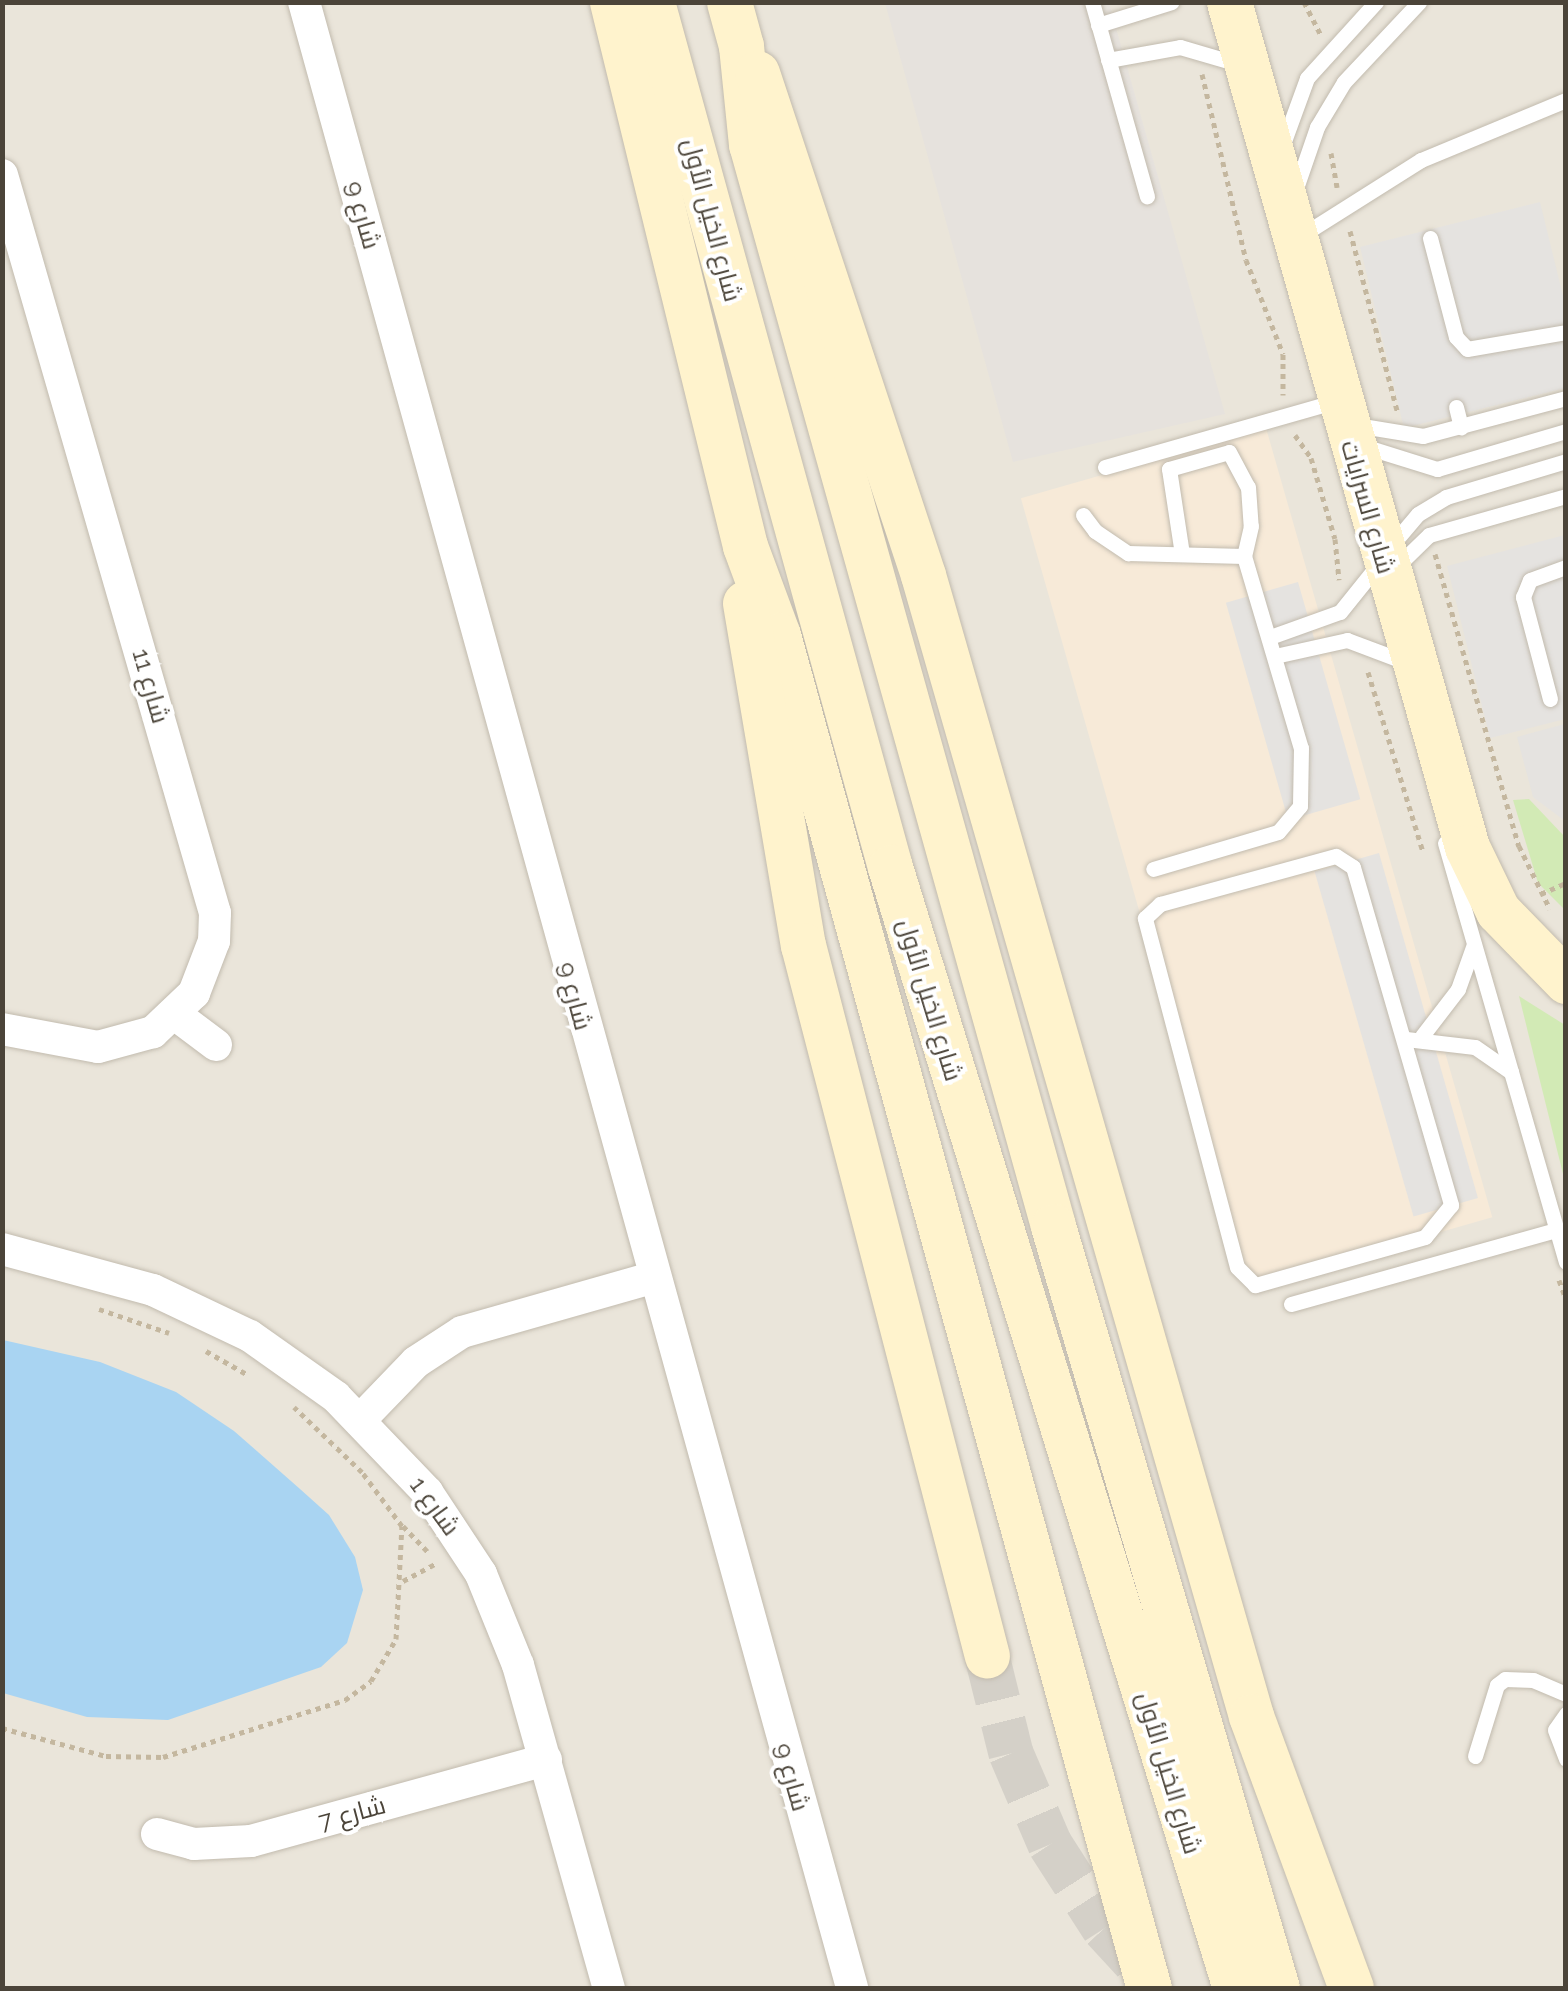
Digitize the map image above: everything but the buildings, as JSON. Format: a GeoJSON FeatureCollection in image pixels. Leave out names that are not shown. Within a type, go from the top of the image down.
{"type":"FeatureCollection","features":[{"type":"Feature","properties":{"kind":"main road"},"geometry":{"type":"LineString","coordinates":[[612,2],[745,546],[778,635],[1148,1988]]}},
{"type":"Feature","properties":{"kind":"main road","name":"شارع الخيل الأول"},"geometry":{"type":"LineString","coordinates":[[652,2],[896,885],[1240,1961],[1278,1988]]}},
{"type":"Feature","properties":{"kind":"main road","name":"شارع الخيل الأول"},"geometry":{"type":"LineString","coordinates":[[729,2],[741,46],[751,144],[1240,1961]]}},
{"type":"Feature","properties":{"kind":"main road","name":"شارع السرايات"},"geometry":{"type":"LineString","coordinates":[[1229,2],[1286,220],[1466,847],[1498,911],[1566,981]]}},
{"type":"Feature","properties":{"kind":"main road"},"geometry":{"type":"LineString","coordinates":[[741,46],[774,112],[923,575],[1251,1716],[1351,1988]]}},
{"type":"Feature","properties":{"kind":"main road"},"geometry":{"type":"LineString","coordinates":[[745,546],[749,639],[803,945],[987,1656]]}},
{"type":"Feature","properties":{"kind":"main road"},"geometry":{"type":"LineString","coordinates":[[1251,1716],[1266,1812],[1316,1988]]}},
{"type":"Feature","properties":{"kind":"street","name":"شارع 9"},"geometry":{"type":"LineString","coordinates":[[304,2],[651,1278],[852,1988]]}},
{"type":"Feature","properties":{"kind":"street","name":"شارع 11"},"geometry":{"type":"LineString","coordinates":[[2,176],[215,914],[207,968],[176,1015],[140,1037],[98,1047],[2,1029]]}},
{"type":"Feature","properties":{"kind":"street"},"geometry":{"type":"LineString","coordinates":[[176,1015],[216,1045]]}},
{"type":"Feature","properties":{"kind":"street","name":"شارع 1"},"geometry":{"type":"LineString","coordinates":[[2,1248],[114,1277],[218,1318],[280,1355],[361,1419],[427,1492],[480,1574],[518,1665],[610,1988]]}},
{"type":"Feature","properties":{"kind":"street"},"geometry":{"type":"LineString","coordinates":[[361,1419],[416,1362],[462,1332],[651,1278]]}},
{"type":"Feature","properties":{"kind":"street","name":"شارع 7"},"geometry":{"type":"LineString","coordinates":[[157,1834],[213,1845],[251,1841],[546,1760]]}},
{"type":"Feature","properties":{"kind":"lane"},"geometry":{"type":"LineString","coordinates":[[1092,2],[1147,196]]}},
{"type":"Feature","properties":{"kind":"lane"},"geometry":{"type":"LineString","coordinates":[[1098,25],[1172,2]]}},
{"type":"Feature","properties":{"kind":"lane"},"geometry":{"type":"LineString","coordinates":[[1286,220],[1282,150],[1306,78],[1376,2]]}},
{"type":"Feature","properties":{"kind":"lane"},"geometry":{"type":"LineString","coordinates":[[1286,220],[1316,127],[1362,60],[1419,2]]}},
{"type":"Feature","properties":{"kind":"lane"},"geometry":{"type":"LineString","coordinates":[[1108,60],[1180,47],[1204,50],[1246,68]]}},
{"type":"Feature","properties":{"kind":"lane"},"geometry":{"type":"LineString","coordinates":[[1286,220],[1566,100]]}},
{"type":"Feature","properties":{"kind":"lane"},"geometry":{"type":"LineString","coordinates":[[1430,238],[1456,337],[1466,349],[1566,332]]}},
{"type":"Feature","properties":{"kind":"lane"},"geometry":{"type":"LineString","coordinates":[[1525,388],[1530,408]]}},
{"type":"Feature","properties":{"kind":"lane"},"geometry":{"type":"LineString","coordinates":[[1104,467],[1343,420],[1402,437],[1461,427],[1566,398]]}},
{"type":"Feature","properties":{"kind":"lane"},"geometry":{"type":"LineString","coordinates":[[1456,406],[1461,427]]}},
{"type":"Feature","properties":{"kind":"lane"},"geometry":{"type":"LineString","coordinates":[[1343,420],[1437,468],[1566,430]]}},
{"type":"Feature","properties":{"kind":"lane"},"geometry":{"type":"LineString","coordinates":[[1152,869],[1278,832],[1300,806],[1301,748],[1244,556],[1251,526],[1248,488],[1228,452],[1169,469],[1182,554]]}},
{"type":"Feature","properties":{"kind":"lane"},"geometry":{"type":"LineString","coordinates":[[1385,567],[1418,514],[1446,496],[1566,461]]}},
{"type":"Feature","properties":{"kind":"lane"},"geometry":{"type":"LineString","coordinates":[[1270,637],[1340,612],[1371,579],[1428,535],[1508,520],[1550,508],[1566,496]]}},
{"type":"Feature","properties":{"kind":"lane"},"geometry":{"type":"LineString","coordinates":[[1083,515],[1094,531],[1128,553],[1244,556]]}},
{"type":"Feature","properties":{"kind":"lane"},"geometry":{"type":"LineString","coordinates":[[1550,698],[1524,598],[1530,580],[1566,567]]}},
{"type":"Feature","properties":{"kind":"lane"},"geometry":{"type":"LineString","coordinates":[[1275,656],[1346,640],[1395,655],[1419,687],[1438,810],[1473,947],[1566,1262]]}},
{"type":"Feature","properties":{"kind":"lane"},"geometry":{"type":"LineString","coordinates":[[1326,857],[1346,860],[1414,1038],[1450,1190],[1446,1219],[1425,1238],[1264,1284],[1246,1282],[1147,940],[1150,909],[1326,857]]}},
{"type":"Feature","properties":{"kind":"lane"},"geometry":{"type":"LineString","coordinates":[[1414,1038],[1458,989],[1473,947]]}},
{"type":"Feature","properties":{"kind":"lane"},"geometry":{"type":"LineString","coordinates":[[1414,1038],[1475,1047],[1511,1072]]}},
{"type":"Feature","properties":{"kind":"lane"},"geometry":{"type":"LineString","coordinates":[[1291,1304],[1556,1230]]}},
{"type":"Feature","properties":{"kind":"lane"},"geometry":{"type":"LineString","coordinates":[[1475,1756],[1505,1679],[1532,1680],[1566,1694]]}},
{"type":"Feature","properties":{"kind":"lane"},"geometry":{"type":"LineString","coordinates":[[1566,1714],[1556,1730],[1566,1759]]}},
{"type":"Feature","properties":{"kind":"path"},"geometry":{"type":"LineString","coordinates":[[1540,894],[1566,883]]}},
{"type":"Feature","properties":{"kind":"path"},"geometry":{"type":"LineString","coordinates":[[90,1306],[180,1338]]}},
{"type":"Feature","properties":{"kind":"path"},"geometry":{"type":"LineString","coordinates":[[197,1346],[261,1384]]}},
{"type":"Feature","properties":{"kind":"path"},"geometry":{"type":"LineString","coordinates":[[289,1403],[339,1448],[437,1567],[403,1581]]}},
{"type":"Feature","properties":{"kind":"path"},"geometry":{"type":"LineString","coordinates":[[2,1728],[106,1756],[163,1757],[345,1700],[390,1654],[403,1581],[402,1526]]}},
{"type":"Feature","properties":{"kind":"shaded area"},"geometry":{"type":"Polygon","coordinates":[[[3,3],[1565,3],[1565,1988],[3,1988],[3,3]]]}},
{"type":"Feature","properties":{"kind":"shaded area"},"geometry":{"type":"Polygon","coordinates":[[[885,3],[1109,3],[1225,414],[1013,462],[885,3]]]}},
{"type":"Feature","properties":{"kind":"shaded area"},"geometry":{"type":"Polygon","coordinates":[[[1540,202],[1565,304],[1565,388],[1404,428],[1360,247],[1540,202]]]}},
{"type":"Feature","properties":{"kind":"shaded area"},"geometry":{"type":"Polygon","coordinates":[[[1266,428],[1492,1217],[1247,1287],[1021,498],[1266,428]]]}},
{"type":"Feature","properties":{"kind":"shaded area"},"geometry":{"type":"Polygon","coordinates":[[[1565,535],[1565,719],[1490,738],[1447,566],[1565,535]]]}},
{"type":"Feature","properties":{"kind":"shaded area"},"geometry":{"type":"Polygon","coordinates":[[[1298,582],[1360,799],[1288,820],[1226,603],[1298,582]]]}},
{"type":"Feature","properties":{"kind":"shaded area"},"geometry":{"type":"Polygon","coordinates":[[[1565,724],[1565,821],[1533,797],[1517,737],[1565,724]]]}},
{"type":"Feature","properties":{"kind":"shaded area"},"geometry":{"type":"Polygon","coordinates":[[[1379,853],[1478,1198],[1414,1217],[1315,871],[1379,853]]]}},
{"type":"Feature","properties":{"kind":"green space"},"geometry":{"type":"Polygon","coordinates":[[[1529,799],[1565,837],[1565,910],[1538,883],[1513,800],[1529,799]]]}},
{"type":"Feature","properties":{"kind":"green space"},"geometry":{"type":"Polygon","coordinates":[[[1519,996],[1565,1025],[1565,1182],[1519,996]]]}},
{"type":"Feature","properties":{"kind":"water"},"geometry":{"type":"Polygon","coordinates":[[[3,1340],[100,1362],[176,1392],[234,1431],[300,1489],[329,1515],[355,1557],[363,1590],[347,1643],[321,1667],[168,1720],[87,1717],[3,1693],[3,1340]]]}},
{"type":"Feature","properties":{"kind":"tunnel"},"geometry":{"type":"LineString","coordinates":[[987,1656],[1011,1753],[1050,1844],[1104,1928],[1151,1979]]}}]}
